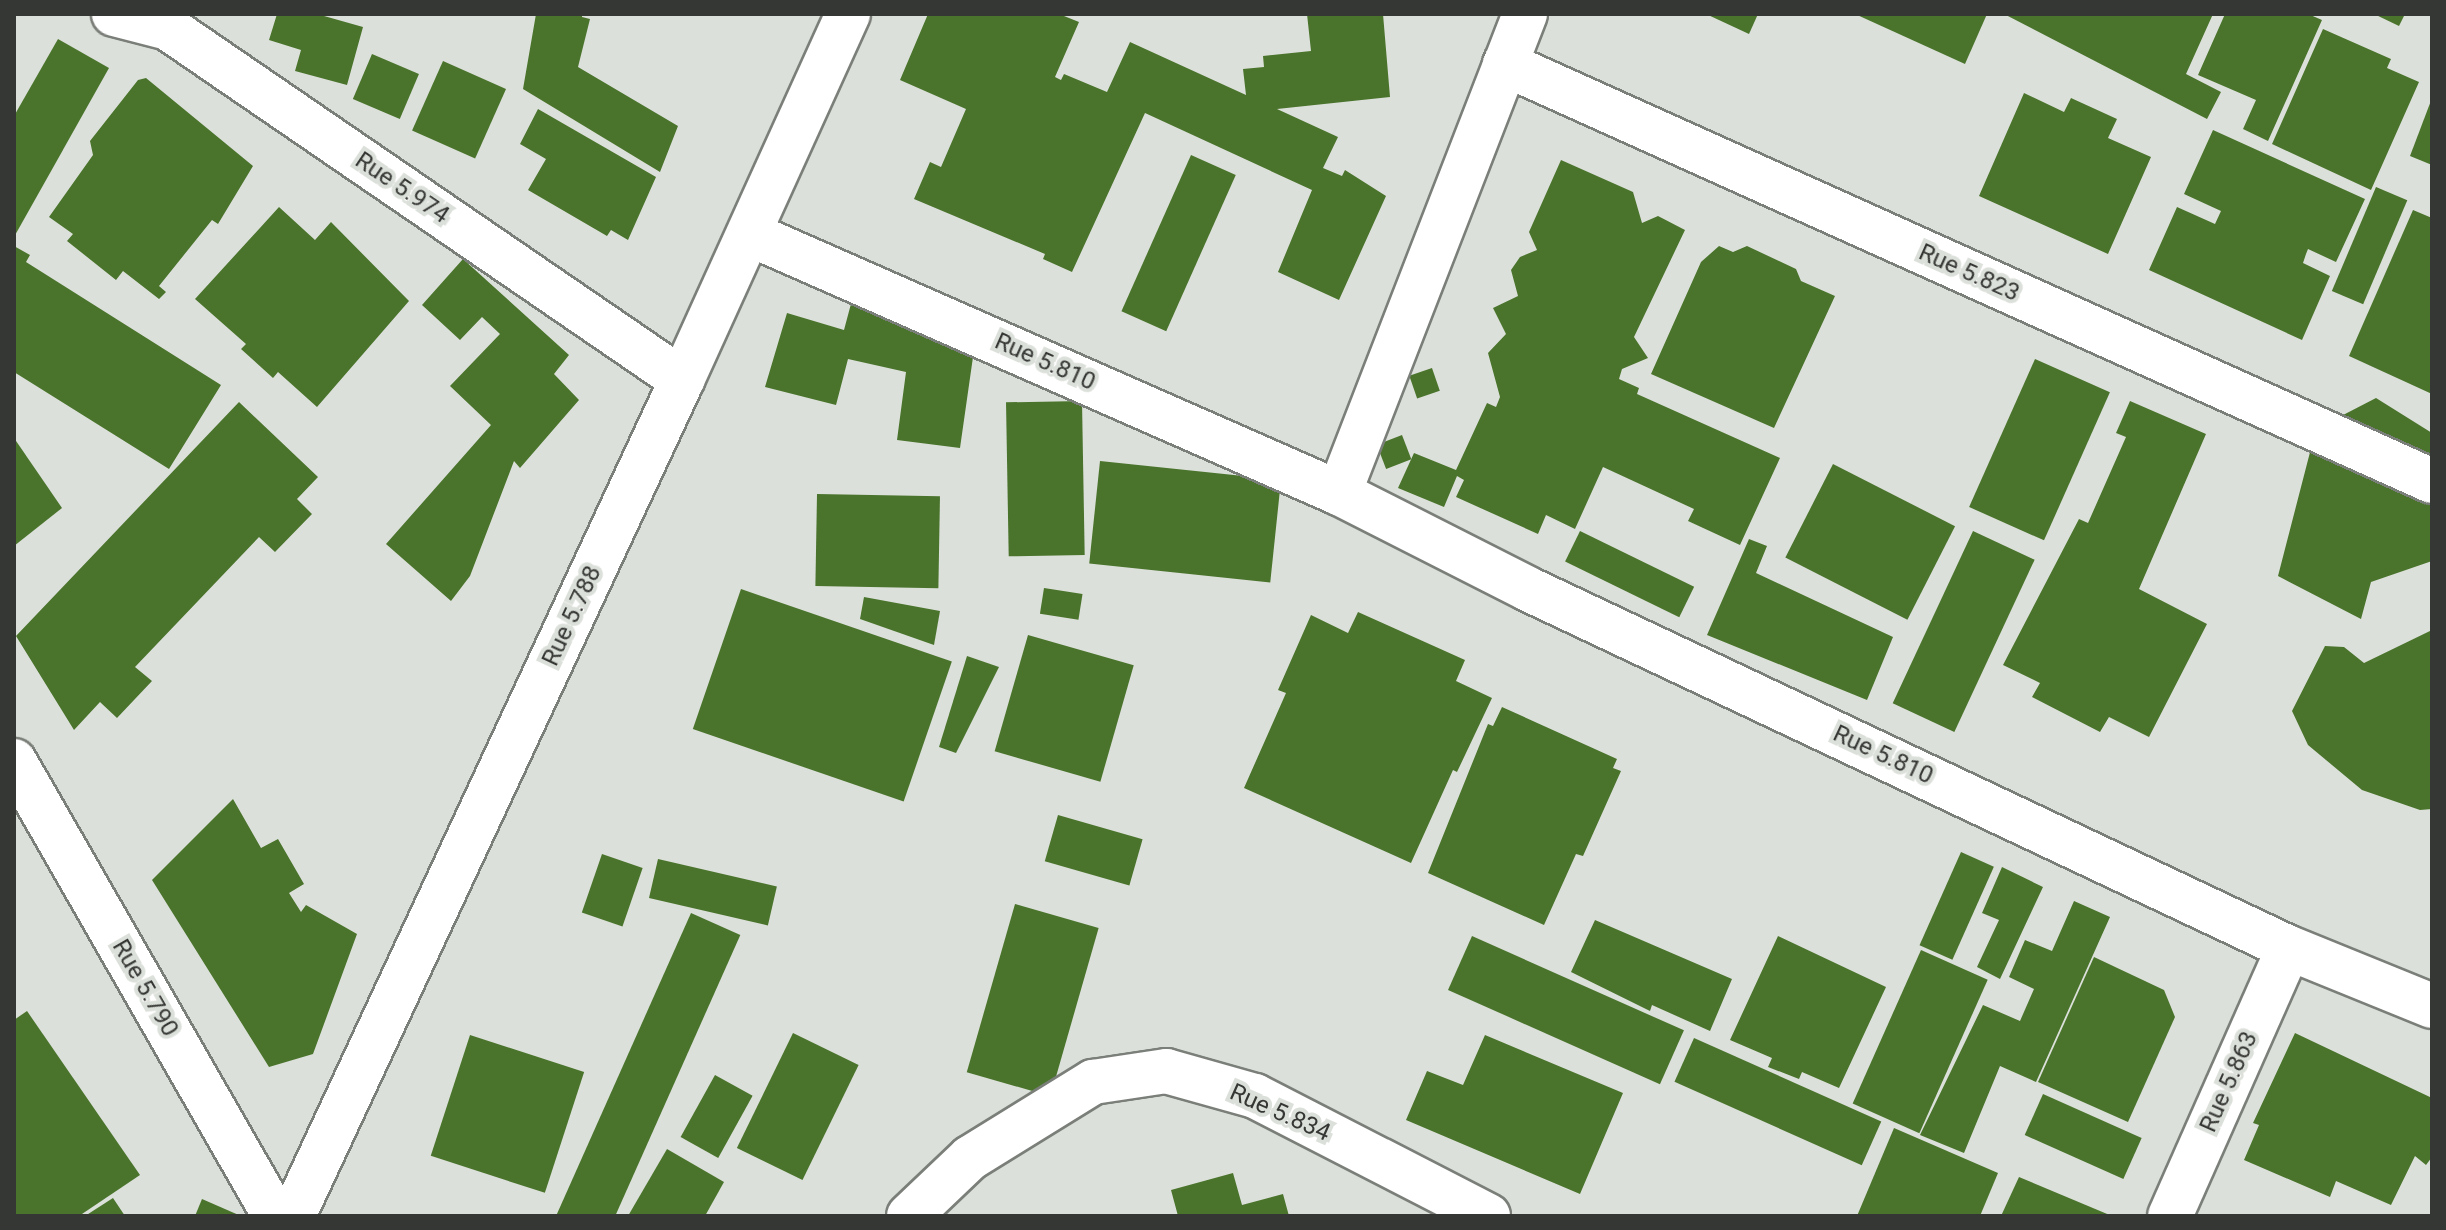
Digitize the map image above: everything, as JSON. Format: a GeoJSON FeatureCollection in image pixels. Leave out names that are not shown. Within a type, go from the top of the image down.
{"type":"FeatureCollection","features":[{"type":"Feature","properties":{"kind":"street","name":"Rue 5.974"},"geometry":{"type":"LineString","coordinates":[[114,14],[168,28],[682,380]]}},
{"type":"Feature","properties":{"kind":"street","name":"Rue 5.788"},"geometry":{"type":"LineString","coordinates":[[293,1216],[750,234],[848,14]]}},
{"type":"Feature","properties":{"kind":"street"},"geometry":{"type":"LineString","coordinates":[[1339,493],[1525,14]]}},
{"type":"Feature","properties":{"kind":"street","name":"Rue 5.823"},"geometry":{"type":"LineString","coordinates":[[1505,64],[2432,481]]}},
{"type":"Feature","properties":{"kind":"street","name":"Rue 5.810"},"geometry":{"type":"LineString","coordinates":[[750,234],[1339,493],[1528,589],[2289,948],[2432,1006]]}},
{"type":"Feature","properties":{"kind":"street","name":"Rue 5.790"},"geometry":{"type":"LineString","coordinates":[[14,761],[275,1216]]}},
{"type":"Feature","properties":{"kind":"street","name":"Rue 5.863"},"geometry":{"type":"LineString","coordinates":[[2170,1216],[2289,948]]}},
{"type":"Feature","properties":{"kind":"street","name":"Rue 5.834"},"geometry":{"type":"LineString","coordinates":[[909,1216],[970,1158],[1093,1082],[1166,1071],[1255,1096],[1488,1216]]}},
{"type":"Feature","properties":{"kind":"building"},"geometry":{"type":"Polygon","coordinates":[[[277,14],[317,14],[363,27],[347,85],[295,71],[301,50],[269,40],[277,14]]]}},
{"type":"Feature","properties":{"kind":"building"},"geometry":{"type":"Polygon","coordinates":[[[536,14],[582,14],[582,17],[590,19],[578,67],[678,126],[660,172],[523,89],[536,14]]]}},
{"type":"Feature","properties":{"kind":"building"},"geometry":{"type":"Polygon","coordinates":[[[928,14],[1059,14],[1079,22],[1055,77],[1061,80],[1064,74],[1107,92],[1130,42],[1246,95],[1243,69],[1264,67],[1263,56],[1311,51],[1307,14],[1383,14],[1390,97],[1277,109],[1338,137],[1323,168],[1342,176],[1345,170],[1386,196],[1339,300],[1278,272],[1312,190],[1145,113],[1072,272],[1043,259],[1045,254],[914,199],[930,162],[941,167],[966,109],[900,80],[928,14]]]}},
{"type":"Feature","properties":{"kind":"building"},"geometry":{"type":"Polygon","coordinates":[[[1706,14],[1758,14],[1749,34],[1706,14]]]}},
{"type":"Feature","properties":{"kind":"building"},"geometry":{"type":"Polygon","coordinates":[[[1855,14],[1987,14],[1965,64],[1855,14]]]}},
{"type":"Feature","properties":{"kind":"building"},"geometry":{"type":"Polygon","coordinates":[[[2004,14],[2213,14],[2186,74],[2221,92],[2207,119],[2004,14]]]}},
{"type":"Feature","properties":{"kind":"building"},"geometry":{"type":"Polygon","coordinates":[[[2225,14],[2308,14],[2322,20],[2268,141],[2243,129],[2256,100],[2198,75],[2225,14]]]}},
{"type":"Feature","properties":{"kind":"building"},"geometry":{"type":"Polygon","coordinates":[[[2374,14],[2405,14],[2399,26],[2374,14]]]}},
{"type":"Feature","properties":{"kind":"building"},"geometry":{"type":"Polygon","coordinates":[[[2323,29],[2391,59],[2387,68],[2419,82],[2371,190],[2272,144],[2323,29]]]}},
{"type":"Feature","properties":{"kind":"building"},"geometry":{"type":"Polygon","coordinates":[[[58,39],[109,68],[14,237],[14,116],[58,39]]]}},
{"type":"Feature","properties":{"kind":"building"},"geometry":{"type":"Polygon","coordinates":[[[372,54],[419,74],[400,119],[353,99],[372,54]]]}},
{"type":"Feature","properties":{"kind":"building"},"geometry":{"type":"Polygon","coordinates":[[[443,61],[506,89],[475,158],[412,130],[443,61]]]}},
{"type":"Feature","properties":{"kind":"building"},"geometry":{"type":"Polygon","coordinates":[[[146,78],[253,166],[218,224],[212,220],[159,286],[166,292],[159,299],[123,271],[116,280],[67,241],[73,234],[49,217],[93,155],[90,141],[138,80],[146,78]]]}},
{"type":"Feature","properties":{"kind":"building"},"geometry":{"type":"Polygon","coordinates":[[[2024,93],[2064,112],[2071,98],[2117,119],[2108,138],[2151,157],[2108,254],[1979,196],[2024,93]]]}},
{"type":"Feature","properties":{"kind":"building"},"geometry":{"type":"Polygon","coordinates":[[[2432,98],[2432,165],[2410,156],[2432,98]]]}},
{"type":"Feature","properties":{"kind":"building"},"geometry":{"type":"Polygon","coordinates":[[[538,109],[656,177],[628,240],[611,230],[607,236],[528,190],[546,159],[520,144],[538,109]]]}},
{"type":"Feature","properties":{"kind":"building"},"geometry":{"type":"Polygon","coordinates":[[[2213,130],[2365,199],[2336,262],[2308,249],[2303,263],[2330,276],[2302,340],[2149,270],[2177,207],[2215,224],[2221,211],[2184,194],[2213,130]]]}},
{"type":"Feature","properties":{"kind":"building"},"geometry":{"type":"Polygon","coordinates":[[[1191,155],[1236,175],[1166,331],[1121,311],[1191,155]]]}},
{"type":"Feature","properties":{"kind":"building"},"geometry":{"type":"Polygon","coordinates":[[[1561,160],[1633,192],[1642,223],[1658,216],[1685,230],[1634,337],[1648,358],[1622,369],[1619,379],[1639,388],[1637,394],[1780,458],[1740,545],[1688,521],[1694,509],[1603,467],[1575,529],[1546,515],[1538,534],[1456,497],[1464,480],[1457,476],[1444,507],[1398,488],[1414,453],[1456,470],[1487,403],[1496,407],[1500,397],[1488,353],[1506,334],[1493,308],[1518,296],[1511,270],[1520,257],[1537,250],[1529,232],[1561,160]]]}},
{"type":"Feature","properties":{"kind":"building"},"geometry":{"type":"Polygon","coordinates":[[[2376,187],[2407,200],[2363,304],[2332,291],[2376,187]]]}},
{"type":"Feature","properties":{"kind":"building"},"geometry":{"type":"Polygon","coordinates":[[[279,207],[315,240],[331,222],[409,301],[317,407],[278,372],[273,378],[241,349],[246,344],[195,299],[279,207]]]}},
{"type":"Feature","properties":{"kind":"building"},"geometry":{"type":"Polygon","coordinates":[[[2413,210],[2432,218],[2432,394],[2349,356],[2413,210]]]}},
{"type":"Feature","properties":{"kind":"building"},"geometry":{"type":"Polygon","coordinates":[[[14,246],[30,255],[26,262],[221,385],[169,469],[14,372],[14,246]]]}},
{"type":"Feature","properties":{"kind":"building"},"geometry":{"type":"Polygon","coordinates":[[[1719,246],[1733,252],[1747,246],[1796,269],[1801,281],[1835,296],[1774,428],[1651,374],[1701,262],[1719,246]]]}},
{"type":"Feature","properties":{"kind":"building"},"geometry":{"type":"Polygon","coordinates":[[[463,259],[569,355],[554,374],[579,400],[520,468],[514,461],[470,576],[451,601],[386,544],[491,425],[450,386],[500,334],[482,317],[460,340],[422,305],[463,259]]]}},
{"type":"Feature","properties":{"kind":"building"},"geometry":{"type":"Polygon","coordinates":[[[852,300],[976,336],[960,448],[897,440],[906,372],[848,359],[836,405],[765,387],[787,313],[844,330],[852,300]]]}},
{"type":"Feature","properties":{"kind":"building"},"geometry":{"type":"Polygon","coordinates":[[[2035,359],[2110,392],[2044,540],[1969,507],[2035,359]]]}},
{"type":"Feature","properties":{"kind":"building"},"geometry":{"type":"Polygon","coordinates":[[[1432,368],[1440,391],[1417,399],[1409,376],[1432,368]]]}},
{"type":"Feature","properties":{"kind":"building"},"geometry":{"type":"Polygon","coordinates":[[[2376,398],[2432,433],[2432,561],[2371,582],[2361,619],[2278,576],[2316,429],[2376,398]]]}},
{"type":"Feature","properties":{"kind":"building"},"geometry":{"type":"Polygon","coordinates":[[[1082,401],[1085,555],[1009,556],[1006,402],[1082,401]]]}},
{"type":"Feature","properties":{"kind":"building"},"geometry":{"type":"Polygon","coordinates":[[[2130,401],[2206,434],[2139,589],[2207,624],[2149,737],[2109,717],[2100,732],[2032,697],[2040,683],[2003,665],[2079,519],[2088,523],[2126,437],[2116,433],[2130,401]]]}},
{"type":"Feature","properties":{"kind":"building"},"geometry":{"type":"Polygon","coordinates":[[[239,402],[318,477],[297,499],[312,514],[275,552],[259,537],[135,667],[152,681],[117,718],[100,702],[74,730],[16,636],[239,402]]]}},
{"type":"Feature","properties":{"kind":"building"},"geometry":{"type":"Polygon","coordinates":[[[1402,435],[1411,459],[1386,469],[1377,445],[1402,435]]]}},
{"type":"Feature","properties":{"kind":"building"},"geometry":{"type":"Polygon","coordinates":[[[14,438],[62,508],[14,546],[14,438]]]}},
{"type":"Feature","properties":{"kind":"building"},"geometry":{"type":"Polygon","coordinates":[[[1100,461],[1281,480],[1270,582],[1089,563],[1100,461]]]}},
{"type":"Feature","properties":{"kind":"building"},"geometry":{"type":"Polygon","coordinates":[[[1833,464],[1955,526],[1907,620],[1785,558],[1833,464]]]}},
{"type":"Feature","properties":{"kind":"building"},"geometry":{"type":"Polygon","coordinates":[[[817,494],[940,496],[938,588],[815,586],[817,494]]]}},
{"type":"Feature","properties":{"kind":"building"},"geometry":{"type":"Polygon","coordinates":[[[1580,531],[1694,587],[1679,617],[1565,562],[1580,531]]]}},
{"type":"Feature","properties":{"kind":"building"},"geometry":{"type":"Polygon","coordinates":[[[1973,531],[2035,560],[1954,732],[1893,703],[1973,531]]]}},
{"type":"Feature","properties":{"kind":"building"},"geometry":{"type":"Polygon","coordinates":[[[1749,539],[1767,546],[1756,573],[1893,637],[1867,700],[1707,635],[1749,539]]]}},
{"type":"Feature","properties":{"kind":"building"},"geometry":{"type":"Polygon","coordinates":[[[1044,588],[1083,594],[1078,620],[1040,614],[1044,588]]]}},
{"type":"Feature","properties":{"kind":"building"},"geometry":{"type":"Polygon","coordinates":[[[741,589],[952,662],[904,802],[693,729],[741,589]]]}},
{"type":"Feature","properties":{"kind":"building"},"geometry":{"type":"Polygon","coordinates":[[[864,597],[940,611],[934,645],[860,619],[864,597]]]}},
{"type":"Feature","properties":{"kind":"building"},"geometry":{"type":"Polygon","coordinates":[[[1358,612],[1465,660],[1456,681],[1492,698],[1457,772],[1453,770],[1411,863],[1244,788],[1286,693],[1278,690],[1311,615],[1348,633],[1358,612]]]}},
{"type":"Feature","properties":{"kind":"building"},"geometry":{"type":"Polygon","coordinates":[[[2432,630],[2432,809],[2420,810],[2362,790],[2308,745],[2292,711],[2325,646],[2344,647],[2364,663],[2432,630]]]}},
{"type":"Feature","properties":{"kind":"building"},"geometry":{"type":"Polygon","coordinates":[[[1028,635],[1134,665],[1100,782],[995,751],[1028,635]]]}},
{"type":"Feature","properties":{"kind":"building"},"geometry":{"type":"Polygon","coordinates":[[[967,656],[999,667],[956,753],[939,747],[967,656]]]}},
{"type":"Feature","properties":{"kind":"building"},"geometry":{"type":"Polygon","coordinates":[[[1502,707],[1617,759],[1613,768],[1621,771],[1583,856],[1576,854],[1544,925],[1428,873],[1488,724],[1493,726],[1502,707]]]}},
{"type":"Feature","properties":{"kind":"building"},"geometry":{"type":"Polygon","coordinates":[[[233,799],[261,848],[278,839],[304,884],[289,893],[301,912],[306,905],[357,934],[313,1054],[269,1067],[152,880],[233,799]]]}},
{"type":"Feature","properties":{"kind":"building"},"geometry":{"type":"Polygon","coordinates":[[[1058,815],[1143,839],[1129,885],[1045,861],[1058,815]]]}},
{"type":"Feature","properties":{"kind":"building"},"geometry":{"type":"Polygon","coordinates":[[[1961,852],[1994,867],[1952,960],[1920,945],[1961,852]]]}},
{"type":"Feature","properties":{"kind":"building"},"geometry":{"type":"Polygon","coordinates":[[[602,854],[643,868],[622,927],[582,913],[602,854]]]}},
{"type":"Feature","properties":{"kind":"building"},"geometry":{"type":"Polygon","coordinates":[[[658,859],[777,886],[768,925],[649,898],[658,859]]]}},
{"type":"Feature","properties":{"kind":"building"},"geometry":{"type":"Polygon","coordinates":[[[2002,867],[2043,887],[2000,979],[1977,967],[1999,920],[1982,913],[2002,867]]]}},
{"type":"Feature","properties":{"kind":"building"},"geometry":{"type":"Polygon","coordinates":[[[2074,901],[2110,917],[2036,1082],[2000,1066],[1964,1153],[1920,1135],[1983,1005],[2020,1021],[2034,989],[2009,977],[2025,940],[2052,951],[2074,901]]]}},
{"type":"Feature","properties":{"kind":"building"},"geometry":{"type":"Polygon","coordinates":[[[1015,904],[1099,928],[1050,1096],[967,1072],[1015,904]]]}},
{"type":"Feature","properties":{"kind":"building"},"geometry":{"type":"Polygon","coordinates":[[[691,913],[740,935],[615,1216],[556,1216],[691,913]]]}},
{"type":"Feature","properties":{"kind":"building"},"geometry":{"type":"Polygon","coordinates":[[[1595,920],[1732,979],[1710,1031],[1652,1005],[1650,1011],[1571,972],[1595,920]]]}},
{"type":"Feature","properties":{"kind":"building"},"geometry":{"type":"Polygon","coordinates":[[[1472,936],[1684,1030],[1660,1084],[1448,990],[1472,936]]]}},
{"type":"Feature","properties":{"kind":"building"},"geometry":{"type":"Polygon","coordinates":[[[1778,936],[1886,987],[1839,1088],[1802,1072],[1799,1079],[1768,1067],[1772,1058],[1730,1040],[1778,936]]]}},
{"type":"Feature","properties":{"kind":"building"},"geometry":{"type":"Polygon","coordinates":[[[1921,950],[1988,980],[1919,1133],[1853,1103],[1921,950]]]}},
{"type":"Feature","properties":{"kind":"building"},"geometry":{"type":"Polygon","coordinates":[[[2094,957],[2164,990],[2175,1017],[2128,1122],[2038,1082],[2094,957]]]}},
{"type":"Feature","properties":{"kind":"building"},"geometry":{"type":"Polygon","coordinates":[[[27,1011],[140,1175],[79,1216],[14,1216],[14,1020],[27,1011]]]}},
{"type":"Feature","properties":{"kind":"building"},"geometry":{"type":"Polygon","coordinates":[[[793,1033],[859,1065],[803,1180],[737,1148],[793,1033]]]}},
{"type":"Feature","properties":{"kind":"building"},"geometry":{"type":"Polygon","coordinates":[[[2295,1033],[2432,1098],[2432,1157],[2426,1165],[2415,1156],[2391,1205],[2336,1181],[2330,1197],[2244,1160],[2259,1125],[2253,1123],[2295,1033]]]}},
{"type":"Feature","properties":{"kind":"building"},"geometry":{"type":"Polygon","coordinates":[[[470,1035],[584,1072],[545,1193],[431,1156],[470,1035]]]}},
{"type":"Feature","properties":{"kind":"building"},"geometry":{"type":"Polygon","coordinates":[[[1485,1035],[1623,1093],[1580,1194],[1406,1120],[1427,1071],[1463,1085],[1485,1035]]]}},
{"type":"Feature","properties":{"kind":"building"},"geometry":{"type":"Polygon","coordinates":[[[1694,1038],[1881,1121],[1862,1165],[1674,1082],[1694,1038]]]}},
{"type":"Feature","properties":{"kind":"building"},"geometry":{"type":"Polygon","coordinates":[[[715,1075],[753,1096],[718,1158],[681,1137],[715,1075]]]}},
{"type":"Feature","properties":{"kind":"building"},"geometry":{"type":"Polygon","coordinates":[[[2043,1094],[2142,1138],[2123,1179],[2025,1135],[2043,1094]]]}},
{"type":"Feature","properties":{"kind":"building"},"geometry":{"type":"Polygon","coordinates":[[[1894,1128],[1998,1173],[1980,1216],[1857,1216],[1894,1128]]]}},
{"type":"Feature","properties":{"kind":"building"},"geometry":{"type":"Polygon","coordinates":[[[667,1149],[724,1182],[705,1216],[628,1216],[667,1149]]]}},
{"type":"Feature","properties":{"kind":"building"},"geometry":{"type":"Polygon","coordinates":[[[1233,1173],[1242,1205],[1283,1194],[1289,1216],[1178,1216],[1171,1190],[1233,1173]]]}},
{"type":"Feature","properties":{"kind":"building"},"geometry":{"type":"Polygon","coordinates":[[[2019,1177],[2112,1216],[2001,1216],[2019,1177]]]}},
{"type":"Feature","properties":{"kind":"building"},"geometry":{"type":"Polygon","coordinates":[[[113,1198],[125,1216],[85,1216],[113,1198]]]}},
{"type":"Feature","properties":{"kind":"building"},"geometry":{"type":"Polygon","coordinates":[[[202,1199],[241,1216],[195,1216],[202,1199]]]}}]}
